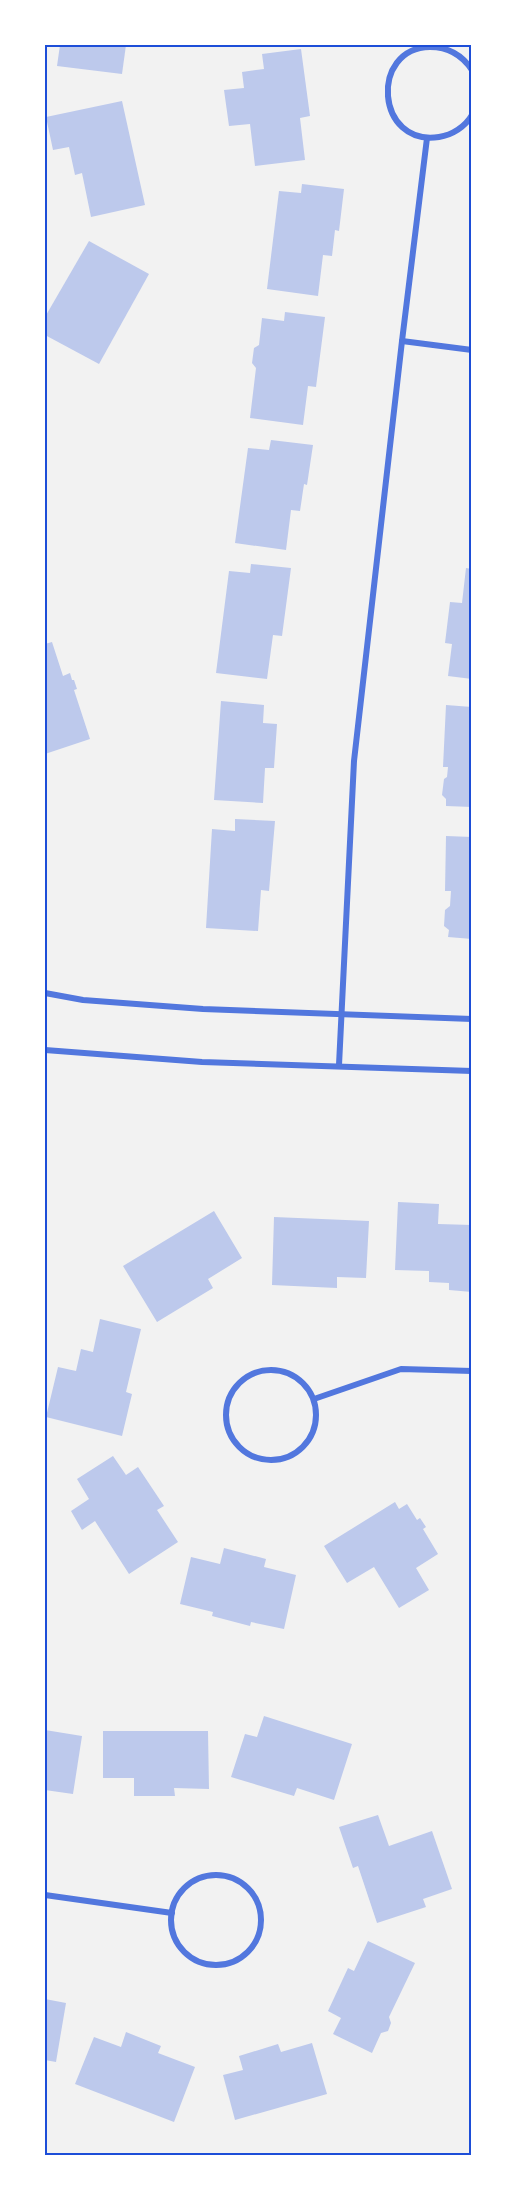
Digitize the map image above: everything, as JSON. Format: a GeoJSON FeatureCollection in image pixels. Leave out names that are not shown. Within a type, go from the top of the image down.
{"type":"FeatureCollection","features":[{"type":"Feature","properties":{"kind":"street"},"geometry":{"type":"LineString","coordinates":[[472,70],[467,62],[454,52],[440,47],[424,47],[410,52],[398,62],[390,75],[387,90],[388,105],[395,118],[405,129],[418,136],[427,138],[447,136],[460,129],[472,115]]}},
{"type":"Feature","properties":{"kind":"street"},"geometry":{"type":"LineString","coordinates":[[339,1065],[354,762],[427,138]]}},
{"type":"Feature","properties":{"kind":"street"},"geometry":{"type":"LineString","coordinates":[[402,341],[472,350]]}},
{"type":"Feature","properties":{"kind":"street"},"geometry":{"type":"LineString","coordinates":[[45,993],[83,1000],[168,1007],[472,1019]]}},
{"type":"Feature","properties":{"kind":"street"},"geometry":{"type":"LineString","coordinates":[[45,1050],[202,1062],[472,1071]]}},
{"type":"Feature","properties":{"kind":"street"},"geometry":{"type":"LineString","coordinates":[[279,1369],[294,1374],[306,1384],[314,1399],[317,1412],[316,1428],[309,1441],[286,1459],[271,1461],[257,1458],[243,1451],[234,1441],[227,1427],[226,1412],[229,1398],[237,1385],[249,1375],[263,1370],[279,1369]]}},
{"type":"Feature","properties":{"kind":"street"},"geometry":{"type":"LineString","coordinates":[[314,1399],[401,1369],[472,1371]]}},
{"type":"Feature","properties":{"kind":"street"},"geometry":{"type":"LineString","coordinates":[[208,1874],[224,1874],[250,1889],[259,1902],[262,1917],[260,1933],[254,1946],[244,1957],[231,1964],[216,1966],[202,1964],[178,1946],[172,1932],[170,1918],[172,1913],[174,1903],[182,1890],[194,1880],[208,1874]]}},
{"type":"Feature","properties":{"kind":"street"},"geometry":{"type":"LineString","coordinates":[[45,1895],[172,1913]]}},
{"type":"Feature","properties":{"kind":"building"},"geometry":{"type":"Polygon","coordinates":[[[60,45],[126,45],[122,74],[57,66],[60,45]]]}},
{"type":"Feature","properties":{"kind":"building"},"geometry":{"type":"Polygon","coordinates":[[[301,49],[310,116],[300,118],[305,160],[255,166],[250,124],[229,126],[224,90],[244,88],[242,72],[264,69],[262,54],[301,49]]]}},
{"type":"Feature","properties":{"kind":"building"},"geometry":{"type":"Polygon","coordinates":[[[122,101],[145,205],[91,217],[82,173],[75,175],[69,147],[53,150],[46,117],[122,101]]]}},
{"type":"Feature","properties":{"kind":"building"},"geometry":{"type":"Polygon","coordinates":[[[302,184],[344,189],[339,231],[335,230],[332,256],[323,255],[318,296],[267,289],[279,191],[301,193],[302,184]]]}},
{"type":"Feature","properties":{"kind":"building"},"geometry":{"type":"Polygon","coordinates":[[[89,241],[149,274],[99,364],[45,335],[45,317],[89,241]]]}},
{"type":"Feature","properties":{"kind":"building"},"geometry":{"type":"Polygon","coordinates":[[[285,312],[325,317],[316,387],[308,386],[303,425],[250,418],[256,368],[252,363],[254,348],[259,345],[262,318],[284,321],[285,312]]]}},
{"type":"Feature","properties":{"kind":"building"},"geometry":{"type":"Polygon","coordinates":[[[271,440],[313,445],[307,485],[304,484],[300,511],[291,510],[286,550],[235,543],[248,448],[269,450],[271,440]]]}},
{"type":"Feature","properties":{"kind":"building"},"geometry":{"type":"Polygon","coordinates":[[[251,564],[291,568],[282,636],[273,635],[267,679],[216,673],[229,571],[250,573],[251,564]]]}},
{"type":"Feature","properties":{"kind":"building"},"geometry":{"type":"Polygon","coordinates":[[[466,568],[472,569],[472,679],[448,676],[452,644],[445,643],[450,602],[462,603],[466,568]]]}},
{"type":"Feature","properties":{"kind":"building"},"geometry":{"type":"Polygon","coordinates":[[[52,642],[63,676],[70,673],[74,680],[77,689],[74,690],[90,739],[45,754],[45,644],[52,642]]]}},
{"type":"Feature","properties":{"kind":"building"},"geometry":{"type":"Polygon","coordinates":[[[221,701],[264,705],[263,723],[277,724],[274,768],[265,768],[263,803],[214,800],[221,701]]]}},
{"type":"Feature","properties":{"kind":"building"},"geometry":{"type":"Polygon","coordinates":[[[446,705],[472,707],[472,807],[446,806],[446,799],[442,795],[448,767],[443,767],[446,705]]]}},
{"type":"Feature","properties":{"kind":"building"},"geometry":{"type":"Polygon","coordinates":[[[235,819],[275,821],[269,891],[261,890],[258,931],[206,928],[212,829],[235,831],[235,819]]]}},
{"type":"Feature","properties":{"kind":"building"},"geometry":{"type":"Polygon","coordinates":[[[446,836],[472,837],[472,939],[448,937],[449,930],[444,926],[445,910],[450,906],[451,891],[445,891],[446,836]]]}},
{"type":"Feature","properties":{"kind":"building"},"geometry":{"type":"Polygon","coordinates":[[[398,1202],[439,1204],[438,1224],[472,1225],[472,1292],[449,1290],[449,1283],[429,1282],[429,1271],[395,1270],[398,1202]]]}},
{"type":"Feature","properties":{"kind":"building"},"geometry":{"type":"Polygon","coordinates":[[[214,1211],[242,1258],[208,1279],[213,1288],[157,1322],[123,1266],[214,1211]]]}},
{"type":"Feature","properties":{"kind":"building"},"geometry":{"type":"Polygon","coordinates":[[[274,1217],[369,1221],[366,1278],[337,1277],[337,1288],[272,1285],[274,1217]]]}},
{"type":"Feature","properties":{"kind":"building"},"geometry":{"type":"Polygon","coordinates":[[[100,1319],[141,1329],[126,1392],[132,1394],[122,1436],[46,1417],[58,1367],[76,1371],[81,1349],[93,1352],[100,1319]]]}},
{"type":"Feature","properties":{"kind":"building"},"geometry":{"type":"Polygon","coordinates":[[[113,1456],[126,1475],[138,1467],[164,1506],[157,1510],[178,1542],[129,1574],[95,1521],[82,1530],[71,1511],[89,1499],[77,1479],[113,1456]]]}},
{"type":"Feature","properties":{"kind":"building"},"geometry":{"type":"Polygon","coordinates":[[[395,1502],[399,1509],[407,1504],[417,1520],[420,1518],[426,1527],[423,1529],[438,1554],[416,1568],[429,1590],[399,1608],[374,1567],[347,1583],[324,1546],[395,1502]]]}},
{"type":"Feature","properties":{"kind":"building"},"geometry":{"type":"Polygon","coordinates":[[[224,1548],[266,1559],[264,1567],[296,1575],[284,1629],[251,1622],[250,1626],[212,1616],[213,1612],[180,1604],[191,1557],[220,1564],[224,1548]]]}},
{"type":"Feature","properties":{"kind":"building"},"geometry":{"type":"Polygon","coordinates":[[[264,1716],[352,1744],[334,1800],[297,1788],[294,1796],[231,1777],[245,1734],[257,1737],[264,1716]]]}},
{"type":"Feature","properties":{"kind":"building"},"geometry":{"type":"Polygon","coordinates":[[[45,1730],[82,1736],[73,1794],[45,1790],[45,1730]]]}},
{"type":"Feature","properties":{"kind":"building"},"geometry":{"type":"Polygon","coordinates":[[[103,1731],[208,1731],[209,1789],[174,1788],[175,1796],[134,1796],[134,1778],[103,1778],[103,1731]]]}},
{"type":"Feature","properties":{"kind":"building"},"geometry":{"type":"Polygon","coordinates":[[[378,1815],[389,1846],[432,1831],[452,1889],[423,1899],[426,1907],[377,1923],[358,1866],[353,1868],[339,1827],[378,1815]]]}},
{"type":"Feature","properties":{"kind":"building"},"geometry":{"type":"Polygon","coordinates":[[[368,1941],[415,1963],[389,2017],[391,2023],[388,2031],[381,2033],[372,2053],[333,2034],[341,2018],[328,2011],[348,1968],[354,1971],[368,1941]]]}},
{"type":"Feature","properties":{"kind":"building"},"geometry":{"type":"Polygon","coordinates":[[[45,1999],[66,2003],[56,2062],[45,2060],[45,1999]]]}},
{"type":"Feature","properties":{"kind":"building"},"geometry":{"type":"Polygon","coordinates":[[[126,2032],[161,2046],[158,2053],[195,2067],[174,2122],[75,2084],[94,2037],[121,2047],[126,2032]]]}},
{"type":"Feature","properties":{"kind":"building"},"geometry":{"type":"Polygon","coordinates":[[[312,2043],[327,2094],[235,2120],[223,2075],[243,2070],[239,2056],[278,2044],[281,2052],[312,2043]]]}}]}
